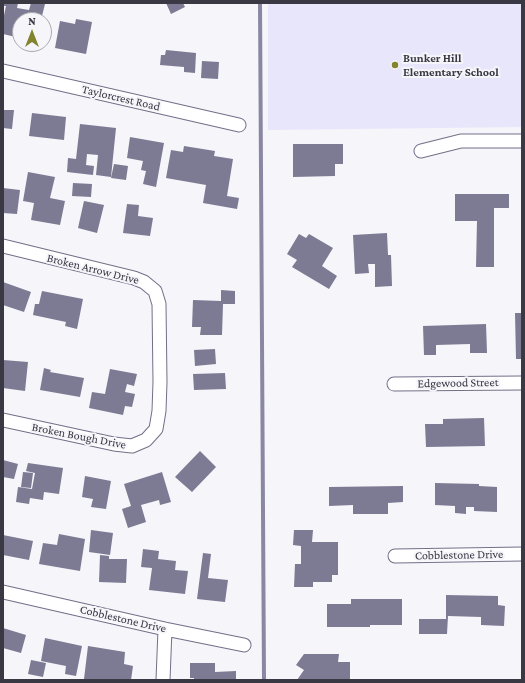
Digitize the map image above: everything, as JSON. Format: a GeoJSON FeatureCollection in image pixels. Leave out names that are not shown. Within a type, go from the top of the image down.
{"type":"FeatureCollection","features":[{"type":"Feature","properties":{"kind":"street","name":"Taylorcrest Road"},"geometry":{"type":"LineString","coordinates":[[3,71],[239,124]]}},
{"type":"Feature","properties":{"kind":"street"},"geometry":{"type":"LineString","coordinates":[[421,151],[461,141],[522,141]]}},
{"type":"Feature","properties":{"kind":"street","name":"Broken Arrow Drive"},"geometry":{"type":"LineString","coordinates":[[3,246],[134,278],[144,282],[155,291],[159,304],[160,364]]}},
{"type":"Feature","properties":{"kind":"street","name":"Broken Bough Drive"},"geometry":{"type":"LineString","coordinates":[[3,420],[114,444],[132,446],[146,440],[156,429],[159,412],[160,364]]}},
{"type":"Feature","properties":{"kind":"street","name":"Edgewood Street"},"geometry":{"type":"LineString","coordinates":[[394,384],[522,383]]}},
{"type":"Feature","properties":{"kind":"street","name":"Cobblestone Drive"},"geometry":{"type":"LineString","coordinates":[[395,556],[522,554]]}},
{"type":"Feature","properties":{"kind":"street","name":"Cobblestone Drive"},"geometry":{"type":"LineString","coordinates":[[3,592],[165,629],[244,645]]}},
{"type":"Feature","properties":{"kind":"street"},"geometry":{"type":"LineString","coordinates":[[163,680],[165,629]]}},
{"type":"Feature","properties":{"kind":"shaded area","name":"Bunker Hill Elementary School"},"geometry":{"type":"Polygon","coordinates":[[[268,3],[522,3],[522,127],[268,130],[268,3]]]}},
{"type":"Feature","properties":{"kind":"building"},"geometry":{"type":"Polygon","coordinates":[[[3,3],[18,3],[17,8],[29,10],[31,3],[45,4],[43,12],[12,12],[12,36],[3,34],[3,20],[6,6],[3,6],[3,3]]]}},
{"type":"Feature","properties":{"kind":"building"},"geometry":{"type":"Polygon","coordinates":[[[166,3],[183,3],[185,7],[171,14],[166,3]]]}},
{"type":"Feature","properties":{"kind":"building"},"geometry":{"type":"Polygon","coordinates":[[[76,19],[92,22],[86,54],[55,48],[60,21],[75,24],[76,19]]]}},
{"type":"Feature","properties":{"kind":"building"},"geometry":{"type":"Polygon","coordinates":[[[166,50],[196,53],[195,73],[184,72],[184,67],[160,65],[161,55],[165,55],[166,50]]]}},
{"type":"Feature","properties":{"kind":"building"},"geometry":{"type":"Polygon","coordinates":[[[202,61],[219,62],[218,79],[201,78],[202,61]]]}},
{"type":"Feature","properties":{"kind":"building"},"geometry":{"type":"Polygon","coordinates":[[[3,110],[14,110],[12,129],[3,128],[3,110]]]}},
{"type":"Feature","properties":{"kind":"building"},"geometry":{"type":"Polygon","coordinates":[[[32,113],[66,117],[64,140],[29,136],[32,113]]]}},
{"type":"Feature","properties":{"kind":"building"},"geometry":{"type":"Polygon","coordinates":[[[80,124],[116,128],[111,177],[96,175],[98,155],[87,154],[86,165],[94,166],[93,175],[67,172],[68,158],[76,159],[80,124]]]}},
{"type":"Feature","properties":{"kind":"building"},"geometry":{"type":"Polygon","coordinates":[[[130,137],[164,143],[156,187],[143,184],[146,171],[141,170],[143,161],[127,158],[130,137]]]}},
{"type":"Feature","properties":{"kind":"building"},"geometry":{"type":"Polygon","coordinates":[[[293,144],[343,144],[343,164],[335,164],[335,176],[293,177],[293,144]]]}},
{"type":"Feature","properties":{"kind":"building"},"geometry":{"type":"Polygon","coordinates":[[[184,146],[215,151],[214,156],[233,159],[227,196],[239,198],[237,209],[203,203],[206,185],[166,178],[171,150],[183,152],[184,146]]]}},
{"type":"Feature","properties":{"kind":"building"},"geometry":{"type":"Polygon","coordinates":[[[114,164],[128,166],[126,180],[111,178],[114,164]]]}},
{"type":"Feature","properties":{"kind":"building"},"geometry":{"type":"Polygon","coordinates":[[[28,172],[55,177],[50,198],[65,201],[60,225],[31,220],[34,203],[23,201],[28,172]]]}},
{"type":"Feature","properties":{"kind":"building"},"geometry":{"type":"Polygon","coordinates":[[[73,183],[92,184],[91,197],[72,196],[73,183]]]}},
{"type":"Feature","properties":{"kind":"building"},"geometry":{"type":"Polygon","coordinates":[[[3,188],[20,190],[17,214],[3,213],[3,188]]]}},
{"type":"Feature","properties":{"kind":"building"},"geometry":{"type":"Polygon","coordinates":[[[455,194],[509,194],[509,208],[494,208],[494,267],[476,267],[477,221],[455,221],[455,194]]]}},
{"type":"Feature","properties":{"kind":"building"},"geometry":{"type":"Polygon","coordinates":[[[84,201],[104,205],[97,233],[78,228],[84,201]]]}},
{"type":"Feature","properties":{"kind":"building"},"geometry":{"type":"Polygon","coordinates":[[[127,204],[139,205],[138,216],[153,218],[150,236],[123,233],[127,204]]]}},
{"type":"Feature","properties":{"kind":"building"},"geometry":{"type":"Polygon","coordinates":[[[387,233],[388,255],[391,255],[392,286],[375,287],[375,264],[368,264],[369,273],[355,274],[353,235],[387,233]]]}},
{"type":"Feature","properties":{"kind":"building"},"geometry":{"type":"Polygon","coordinates":[[[299,234],[306,238],[309,234],[333,248],[322,266],[337,276],[329,289],[292,267],[297,260],[287,254],[299,234]]]}},
{"type":"Feature","properties":{"kind":"building"},"geometry":{"type":"Polygon","coordinates":[[[3,282],[31,292],[24,312],[3,305],[3,282]]]}},
{"type":"Feature","properties":{"kind":"building"},"geometry":{"type":"Polygon","coordinates":[[[221,290],[235,291],[235,304],[223,304],[222,335],[200,335],[201,327],[192,327],[193,300],[221,301],[221,290]]]}},
{"type":"Feature","properties":{"kind":"building"},"geometry":{"type":"Polygon","coordinates":[[[42,291],[83,299],[77,329],[65,326],[66,322],[33,315],[35,304],[39,304],[42,291]]]}},
{"type":"Feature","properties":{"kind":"building"},"geometry":{"type":"Polygon","coordinates":[[[515,313],[522,313],[522,359],[516,359],[515,313]]]}},
{"type":"Feature","properties":{"kind":"building"},"geometry":{"type":"Polygon","coordinates":[[[486,324],[487,353],[470,353],[470,344],[436,345],[436,355],[424,355],[423,326],[486,324]]]}},
{"type":"Feature","properties":{"kind":"building"},"geometry":{"type":"Polygon","coordinates":[[[215,349],[216,364],[195,366],[194,350],[215,349]]]}},
{"type":"Feature","properties":{"kind":"building"},"geometry":{"type":"Polygon","coordinates":[[[3,360],[28,362],[25,391],[3,388],[3,360]]]}},
{"type":"Feature","properties":{"kind":"building"},"geometry":{"type":"Polygon","coordinates":[[[44,368],[51,370],[50,372],[84,378],[80,397],[40,390],[44,368]]]}},
{"type":"Feature","properties":{"kind":"building"},"geometry":{"type":"Polygon","coordinates":[[[110,369],[137,374],[134,386],[127,384],[125,392],[135,394],[132,407],[125,406],[123,415],[89,408],[92,392],[105,394],[110,369]]]}},
{"type":"Feature","properties":{"kind":"building"},"geometry":{"type":"Polygon","coordinates":[[[225,373],[226,389],[194,390],[193,374],[225,373]]]}},
{"type":"Feature","properties":{"kind":"building"},"geometry":{"type":"Polygon","coordinates":[[[484,418],[485,446],[426,447],[425,424],[443,424],[443,419],[484,418]]]}},
{"type":"Feature","properties":{"kind":"building"},"geometry":{"type":"Polygon","coordinates":[[[200,451],[216,467],[192,492],[175,477],[200,451]]]}},
{"type":"Feature","properties":{"kind":"building"},"geometry":{"type":"Polygon","coordinates":[[[3,460],[18,464],[14,479],[3,477],[3,460]]]}},
{"type":"Feature","properties":{"kind":"building"},"geometry":{"type":"Polygon","coordinates":[[[28,463],[63,468],[59,494],[44,492],[43,500],[30,498],[29,504],[16,502],[18,487],[32,489],[35,473],[26,471],[28,463]]]}},
{"type":"Feature","properties":{"kind":"building"},"geometry":{"type":"Polygon","coordinates":[[[23,472],[33,473],[31,488],[21,487],[23,472]]]}},
{"type":"Feature","properties":{"kind":"building"},"geometry":{"type":"Polygon","coordinates":[[[162,472],[171,502],[160,505],[159,500],[141,505],[146,522],[128,528],[122,509],[131,506],[124,484],[162,472]]]}},
{"type":"Feature","properties":{"kind":"building"},"geometry":{"type":"Polygon","coordinates":[[[85,476],[111,481],[106,509],[91,507],[93,499],[82,497],[85,476]]]}},
{"type":"Feature","properties":{"kind":"building"},"geometry":{"type":"Polygon","coordinates":[[[435,483],[479,484],[479,486],[497,487],[497,512],[474,511],[474,507],[466,507],[466,514],[455,513],[455,506],[435,505],[435,483]]]}},
{"type":"Feature","properties":{"kind":"building"},"geometry":{"type":"Polygon","coordinates":[[[403,486],[403,502],[388,503],[388,514],[353,514],[353,505],[329,506],[329,487],[403,486]]]}},
{"type":"Feature","properties":{"kind":"building"},"geometry":{"type":"Polygon","coordinates":[[[91,530],[113,533],[110,555],[89,552],[91,530]]]}},
{"type":"Feature","properties":{"kind":"building"},"geometry":{"type":"Polygon","coordinates":[[[294,530],[313,530],[312,542],[338,542],[338,575],[332,575],[332,582],[313,582],[313,587],[294,587],[295,564],[301,564],[301,546],[293,545],[294,530]]]}},
{"type":"Feature","properties":{"kind":"building"},"geometry":{"type":"Polygon","coordinates":[[[59,534],[85,539],[80,571],[39,564],[43,543],[57,545],[59,534]]]}},
{"type":"Feature","properties":{"kind":"building"},"geometry":{"type":"Polygon","coordinates":[[[3,535],[33,541],[29,560],[3,555],[3,535]]]}},
{"type":"Feature","properties":{"kind":"building"},"geometry":{"type":"Polygon","coordinates":[[[143,549],[159,551],[158,559],[176,561],[175,570],[188,571],[185,594],[149,590],[152,568],[141,567],[143,549]]]}},
{"type":"Feature","properties":{"kind":"building"},"geometry":{"type":"Polygon","coordinates":[[[203,553],[211,554],[208,578],[228,580],[225,602],[197,599],[203,553]]]}},
{"type":"Feature","properties":{"kind":"building"},"geometry":{"type":"Polygon","coordinates":[[[100,555],[109,556],[109,559],[127,559],[126,583],[99,582],[100,555]]]}},
{"type":"Feature","properties":{"kind":"building"},"geometry":{"type":"Polygon","coordinates":[[[446,595],[498,596],[498,605],[505,606],[504,626],[481,625],[481,617],[448,616],[447,634],[419,634],[419,619],[446,619],[446,595]]]}},
{"type":"Feature","properties":{"kind":"building"},"geometry":{"type":"Polygon","coordinates":[[[351,599],[402,599],[402,625],[327,627],[327,604],[351,604],[351,599]]]}},
{"type":"Feature","properties":{"kind":"building"},"geometry":{"type":"Polygon","coordinates":[[[3,628],[26,635],[21,653],[3,648],[3,628]]]}},
{"type":"Feature","properties":{"kind":"building"},"geometry":{"type":"Polygon","coordinates":[[[45,638],[82,646],[76,676],[65,674],[66,666],[41,661],[45,638]]]}},
{"type":"Feature","properties":{"kind":"building"},"geometry":{"type":"Polygon","coordinates":[[[88,646],[125,652],[124,664],[133,666],[131,680],[84,679],[88,646]]]}},
{"type":"Feature","properties":{"kind":"building"},"geometry":{"type":"Polygon","coordinates":[[[304,654],[339,654],[338,662],[350,662],[350,680],[297,680],[304,670],[296,665],[304,654]]]}},
{"type":"Feature","properties":{"kind":"building"},"geometry":{"type":"Polygon","coordinates":[[[31,660],[46,663],[43,677],[28,674],[31,660]]]}},
{"type":"Feature","properties":{"kind":"building"},"geometry":{"type":"Polygon","coordinates":[[[190,663],[215,663],[215,672],[236,671],[236,680],[194,680],[194,678],[190,678],[190,663]]]}},
{"type":"Feature","properties":{"kind":"waterway"},"geometry":{"type":"LineString","coordinates":[[260,3],[264,680]]}},
{"type":"Feature","properties":{"kind":"place","name":"Bunker Hill Elementary School"},"geometry":{"type":"Point","coordinates":[395,65]}}]}
